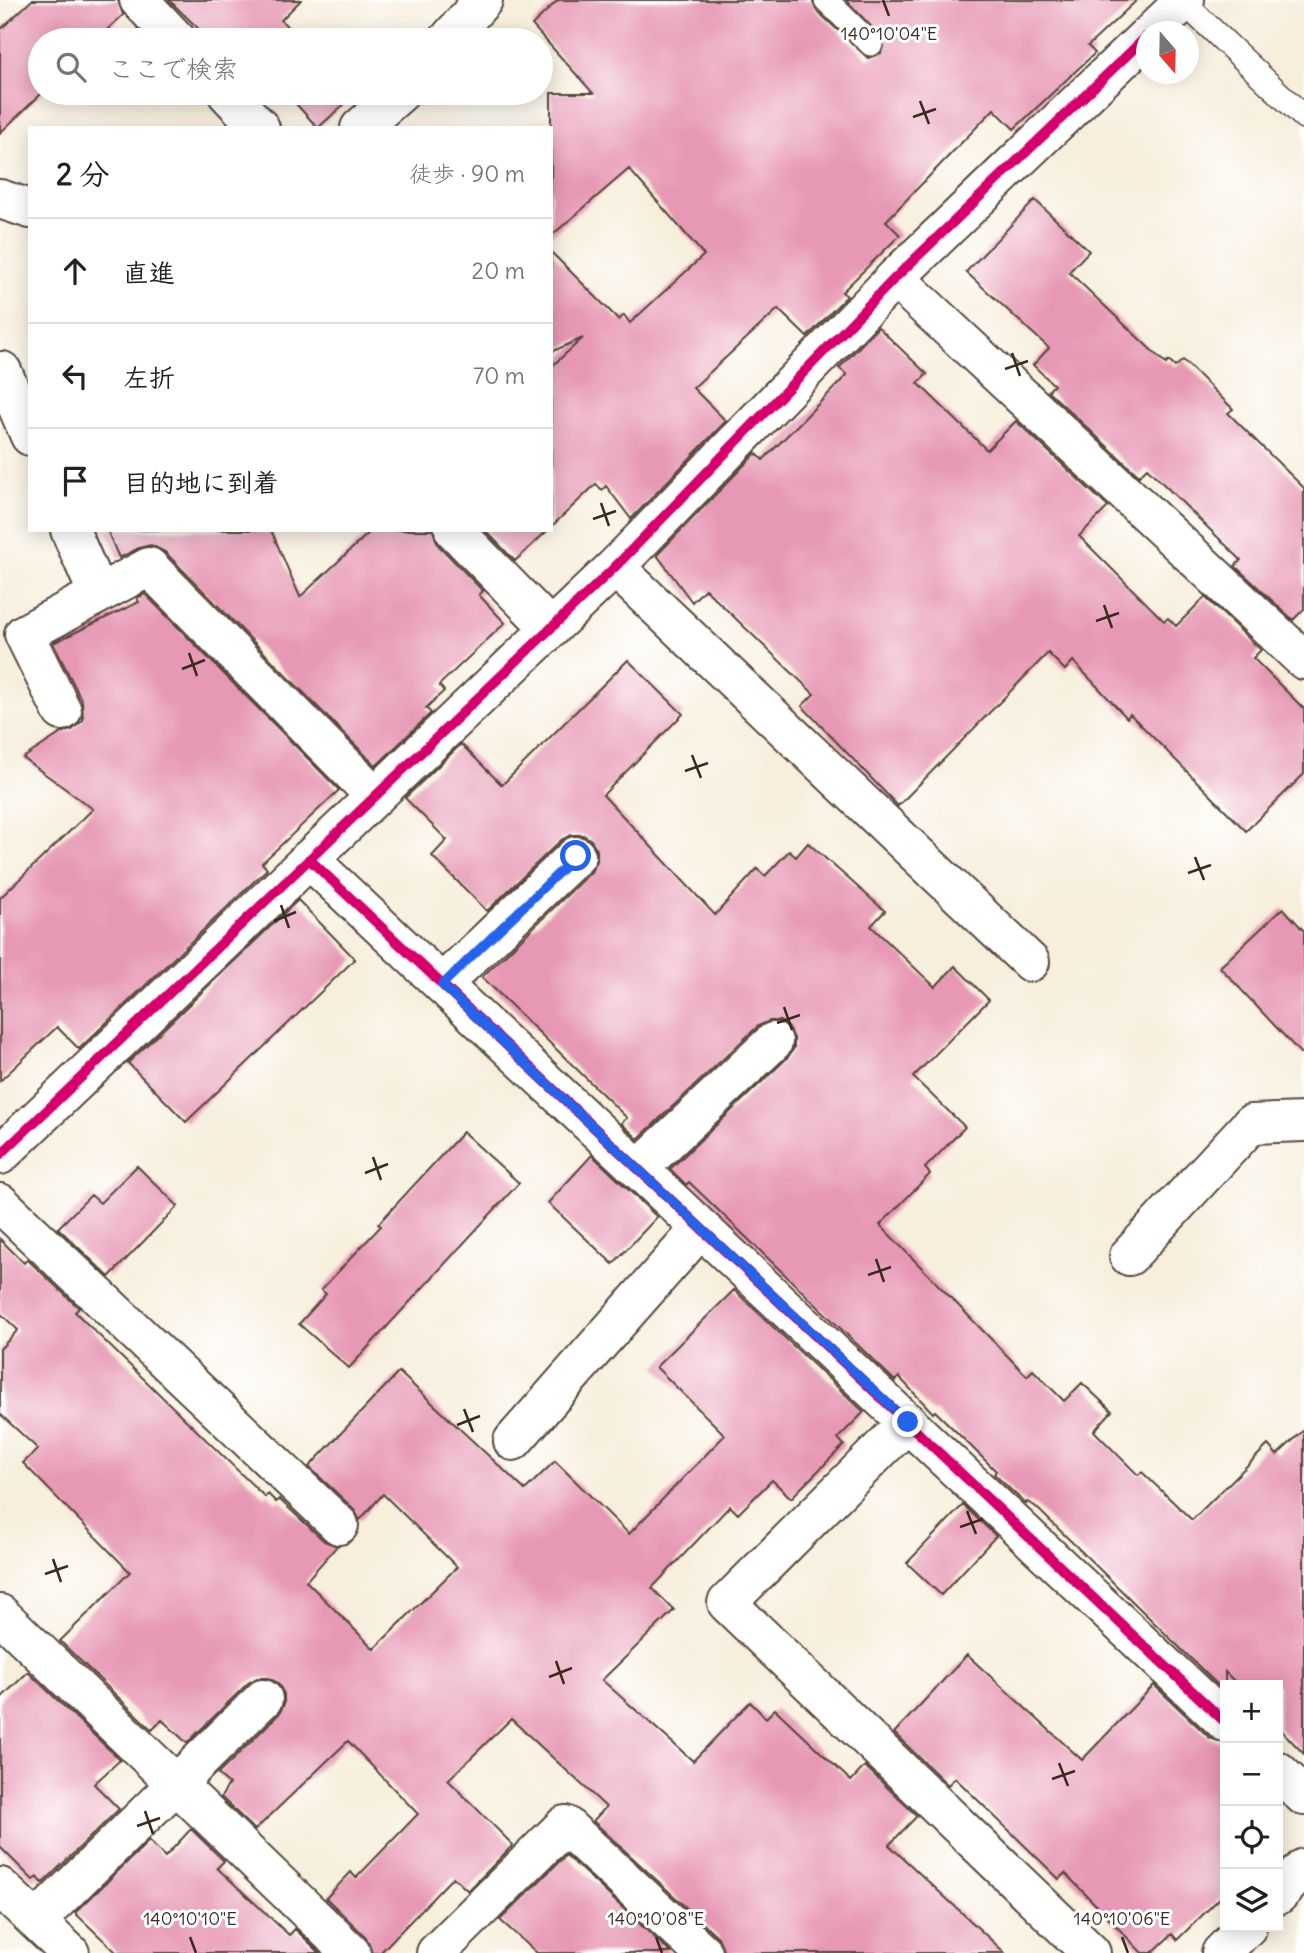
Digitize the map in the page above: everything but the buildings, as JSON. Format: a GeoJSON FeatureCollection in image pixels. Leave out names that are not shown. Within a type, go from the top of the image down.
{"type":"FeatureCollection","features":[{"type":"Feature","properties":{"kind":"street"},"geometry":{"type":"LineString","coordinates":[[139,0],[166,28]]}},
{"type":"Feature","properties":{"kind":"street"},"geometry":{"type":"LineString","coordinates":[[458,28],[483,0]]}},
{"type":"Feature","properties":{"kind":"street"},"geometry":{"type":"LineString","coordinates":[[1163,21],[1184,1]]}},
{"type":"Feature","properties":{"kind":"street"},"geometry":{"type":"LineString","coordinates":[[0,1155],[615,567],[895,278],[1136,47]]}},
{"type":"Feature","properties":{"kind":"street"},"geometry":{"type":"LineString","coordinates":[[238,105],[258,126]]}},
{"type":"Feature","properties":{"kind":"street"},"geometry":{"type":"LineString","coordinates":[[362,126],[386,105]]}},
{"type":"Feature","properties":{"kind":"street"},"geometry":{"type":"LineString","coordinates":[[0,199],[28,208]]}},
{"type":"Feature","properties":{"kind":"street"},"geometry":{"type":"LineString","coordinates":[[895,278],[1304,660]]}},
{"type":"Feature","properties":{"kind":"street"},"geometry":{"type":"LineString","coordinates":[[10,366],[28,429]]}},
{"type":"Feature","properties":{"kind":"street"},"geometry":{"type":"LineString","coordinates":[[72,532],[97,592]]}},
{"type":"Feature","properties":{"kind":"street"},"geometry":{"type":"LineString","coordinates":[[456,532],[551,628]]}},
{"type":"Feature","properties":{"kind":"street"},"geometry":{"type":"LineString","coordinates":[[62,711],[24,634],[97,592],[149,567],[374,796]]}},
{"type":"Feature","properties":{"kind":"street"},"geometry":{"type":"LineString","coordinates":[[615,567],[1030,962]]}},
{"type":"Feature","properties":{"kind":"street"},"geometry":{"type":"LineString","coordinates":[[442,985],[576,856]]}},
{"type":"Feature","properties":{"kind":"street"},"geometry":{"type":"LineString","coordinates":[[309,859],[1220,1717]]}},
{"type":"Feature","properties":{"kind":"street"},"geometry":{"type":"LineString","coordinates":[[638,1169],[773,1042]]}},
{"type":"Feature","properties":{"kind":"street"},"geometry":{"type":"LineString","coordinates":[[1129,1256],[1251,1124],[1304,1122]]}},
{"type":"Feature","properties":{"kind":"street"},"geometry":{"type":"LineString","coordinates":[[0,1203],[338,1525]]}},
{"type":"Feature","properties":{"kind":"street"},"geometry":{"type":"LineString","coordinates":[[513,1441],[701,1228]]}},
{"type":"Feature","properties":{"kind":"street"},"geometry":{"type":"LineString","coordinates":[[908,1422],[727,1603],[1091,1953]]}},
{"type":"Feature","properties":{"kind":"street"},"geometry":{"type":"LineString","coordinates":[[0,1614],[351,1953]]}},
{"type":"Feature","properties":{"kind":"street"},"geometry":{"type":"LineString","coordinates":[[36,1920],[263,1699]]}},
{"type":"Feature","properties":{"kind":"street"},"geometry":{"type":"LineString","coordinates":[[1283,1776],[1304,1796]]}},
{"type":"Feature","properties":{"kind":"street"},"geometry":{"type":"LineString","coordinates":[[436,1953],[565,1825],[703,1953]]}},
{"type":"Feature","properties":{"kind":"street"},"geometry":{"type":"LineString","coordinates":[[1283,1890],[1304,1868]]}},
{"type":"Feature","properties":{"kind":"street"},"geometry":{"type":"LineString","coordinates":[[0,1887],[70,1953]]}},
{"type":"Feature","properties":{"kind":"street"},"geometry":{"type":"LineString","coordinates":[[1221,1953],[1242,1932]]}},
{"type":"Feature","properties":{"kind":"lane"},"geometry":{"type":"LineString","coordinates":[[826,0],[871,44]]}},
{"type":"Feature","properties":{"kind":"lane"},"geometry":{"type":"LineString","coordinates":[[1184,1],[1304,117]]}},
{"type":"Feature","properties":{"kind":"cycle path"},"geometry":{"type":"LineString","coordinates":[[0,1155],[615,567],[895,278],[1136,47]]}},
{"type":"Feature","properties":{"kind":"cycle path"},"geometry":{"type":"LineString","coordinates":[[309,859],[1220,1717]]}},
{"type":"Feature","properties":{"kind":"route"},"geometry":{"type":"LineString","coordinates":[[576,856],[442,985],[908,1422]]}}]}
